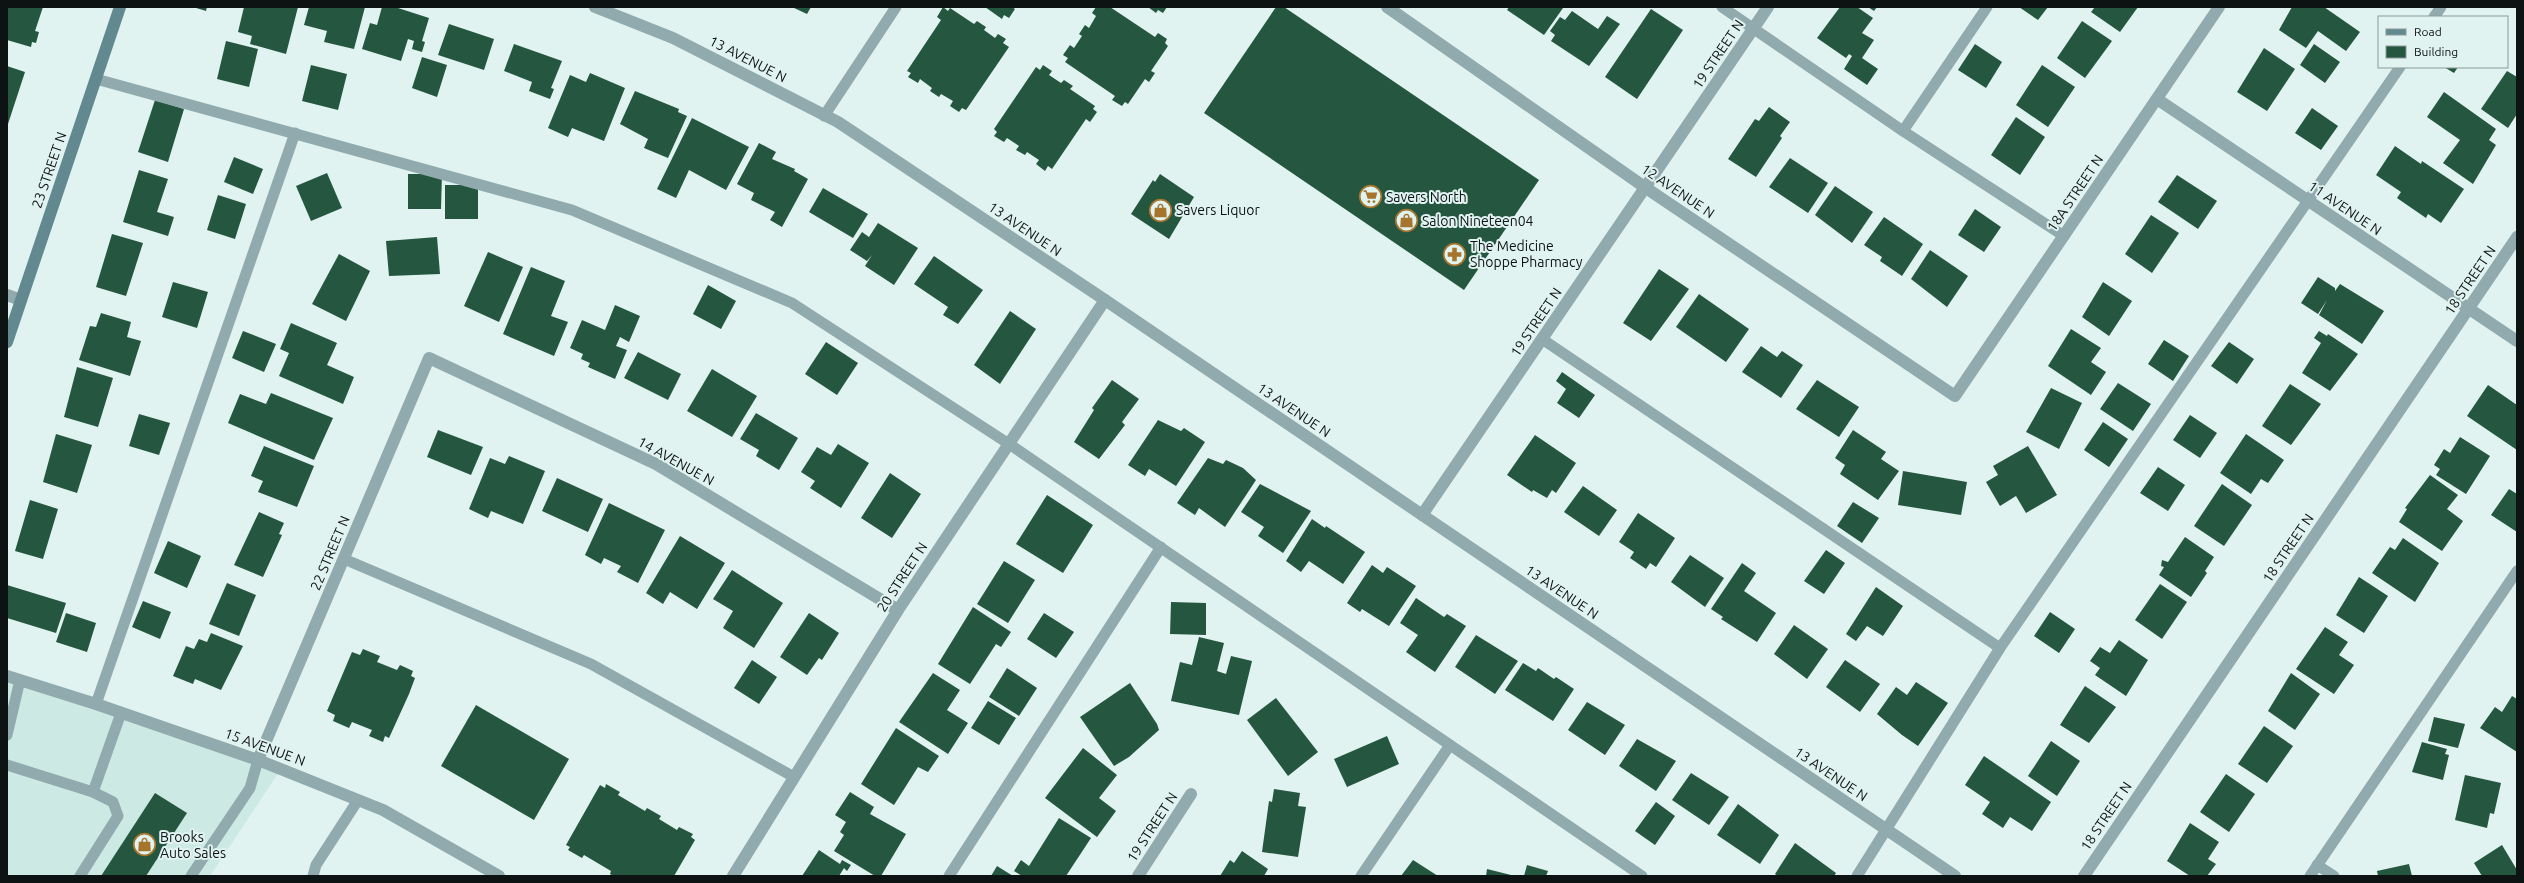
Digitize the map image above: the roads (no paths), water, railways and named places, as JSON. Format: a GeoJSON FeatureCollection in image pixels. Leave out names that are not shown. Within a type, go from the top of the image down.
{"type":"FeatureCollection","features":[{"type":"Feature","properties":{"kind":"street","name":"23 STREET N"},"geometry":{"type":"LineString","coordinates":[[7,342],[120,7]]}},
{"type":"Feature","properties":{"kind":"street","name":"13 AVENUE N"},"geometry":{"type":"LineString","coordinates":[[595,7],[673,38],[838,122],[1105,300],[1955,876]]}},
{"type":"Feature","properties":{"kind":"street","name":"12 AVENUE N"},"geometry":{"type":"LineString","coordinates":[[1386,7],[1646,188],[1955,396]]}},
{"type":"Feature","properties":{"kind":"street","name":"19 STREET N"},"geometry":{"type":"LineString","coordinates":[[1422,515],[1768,7]]}},
{"type":"Feature","properties":{"kind":"street","name":"18A STREET N"},"geometry":{"type":"LineString","coordinates":[[1955,396],[2219,7]]}},
{"type":"Feature","properties":{"kind":"street","name":"11 AVENUE N"},"geometry":{"type":"LineString","coordinates":[[2157,99],[2517,341]]}},
{"type":"Feature","properties":{"kind":"street","name":"18 STREET N"},"geometry":{"type":"LineString","coordinates":[[2084,876],[2517,237]]}},
{"type":"Feature","properties":{"kind":"street"},"geometry":{"type":"LineString","coordinates":[[7,295],[20,300]]}},
{"type":"Feature","properties":{"kind":"street","name":"20 STREET N"},"geometry":{"type":"LineString","coordinates":[[733,876],[898,610],[1105,300]]}},
{"type":"Feature","properties":{"kind":"street","name":"22 STREET N"},"geometry":{"type":"LineString","coordinates":[[258,760],[429,358]]}},
{"type":"Feature","properties":{"kind":"street","name":"14 AVENUE N"},"geometry":{"type":"LineString","coordinates":[[429,358],[656,464],[898,610]]}},
{"type":"Feature","properties":{"kind":"street","name":"15 AVENUE N"},"geometry":{"type":"LineString","coordinates":[[7,676],[96,704],[258,760],[383,810],[499,876]]}},
{"type":"Feature","properties":{"kind":"street","name":"19 STREET N"},"geometry":{"type":"LineString","coordinates":[[1138,876],[1191,794]]}},
{"type":"Feature","properties":{"kind":"lane"},"geometry":{"type":"LineString","coordinates":[[824,116],[896,7]]}},
{"type":"Feature","properties":{"kind":"lane"},"geometry":{"type":"LineString","coordinates":[[1722,7],[1903,131],[2064,236]]}},
{"type":"Feature","properties":{"kind":"lane"},"geometry":{"type":"LineString","coordinates":[[1903,131],[1987,7]]}},
{"type":"Feature","properties":{"kind":"lane"},"geometry":{"type":"LineString","coordinates":[[2435,16],[2441,7]]}},
{"type":"Feature","properties":{"kind":"lane"},"geometry":{"type":"LineString","coordinates":[[1857,876],[1888,830],[2000,648],[2399,68]]}},
{"type":"Feature","properties":{"kind":"lane"},"geometry":{"type":"LineString","coordinates":[[96,79],[572,210],[792,303],[1009,444],[1642,876]]}},
{"type":"Feature","properties":{"kind":"lane"},"geometry":{"type":"LineString","coordinates":[[96,704],[295,133]]}},
{"type":"Feature","properties":{"kind":"lane"},"geometry":{"type":"LineString","coordinates":[[1542,339],[2000,648]]}},
{"type":"Feature","properties":{"kind":"lane"},"geometry":{"type":"LineString","coordinates":[[950,876],[1161,547]]}},
{"type":"Feature","properties":{"kind":"lane"},"geometry":{"type":"LineString","coordinates":[[344,559],[591,664],[794,777]]}},
{"type":"Feature","properties":{"kind":"lane"},"geometry":{"type":"LineString","coordinates":[[2310,876],[2517,571]]}},
{"type":"Feature","properties":{"kind":"lane"},"geometry":{"type":"LineString","coordinates":[[7,735],[20,680]]}},
{"type":"Feature","properties":{"kind":"lane"},"geometry":{"type":"LineString","coordinates":[[93,792],[121,713]]}},
{"type":"Feature","properties":{"kind":"lane"},"geometry":{"type":"LineString","coordinates":[[1361,876],[1450,745]]}},
{"type":"Feature","properties":{"kind":"lane"},"geometry":{"type":"LineString","coordinates":[[191,876],[250,788],[258,760]]}},
{"type":"Feature","properties":{"kind":"lane"},"geometry":{"type":"LineString","coordinates":[[7,765],[93,792],[112,802],[118,816],[80,876]]}},
{"type":"Feature","properties":{"kind":"lane"},"geometry":{"type":"LineString","coordinates":[[313,876],[316,865],[358,800]]}},
{"type":"Feature","properties":{"kind":"lane"},"geometry":{"type":"LineString","coordinates":[[2317,865],[2334,876]]}},
{"type":"Feature","properties":{"kind":"place","name":"Savers North"},"geometry":{"type":"Point","coordinates":[1371,197]}},
{"type":"Feature","properties":{"kind":"place","name":"Savers Liquor"},"geometry":{"type":"Point","coordinates":[1161,210]}},
{"type":"Feature","properties":{"kind":"place","name":"Salon Nineteen04"},"geometry":{"type":"Point","coordinates":[1407,221]}},
{"type":"Feature","properties":{"kind":"place","name":"The Medicine Shoppe Pharmacy"},"geometry":{"type":"Point","coordinates":[1455,254]}},
{"type":"Feature","properties":{"kind":"place","name":"Brooks Auto Sales"},"geometry":{"type":"Point","coordinates":[144,845]}}]}
